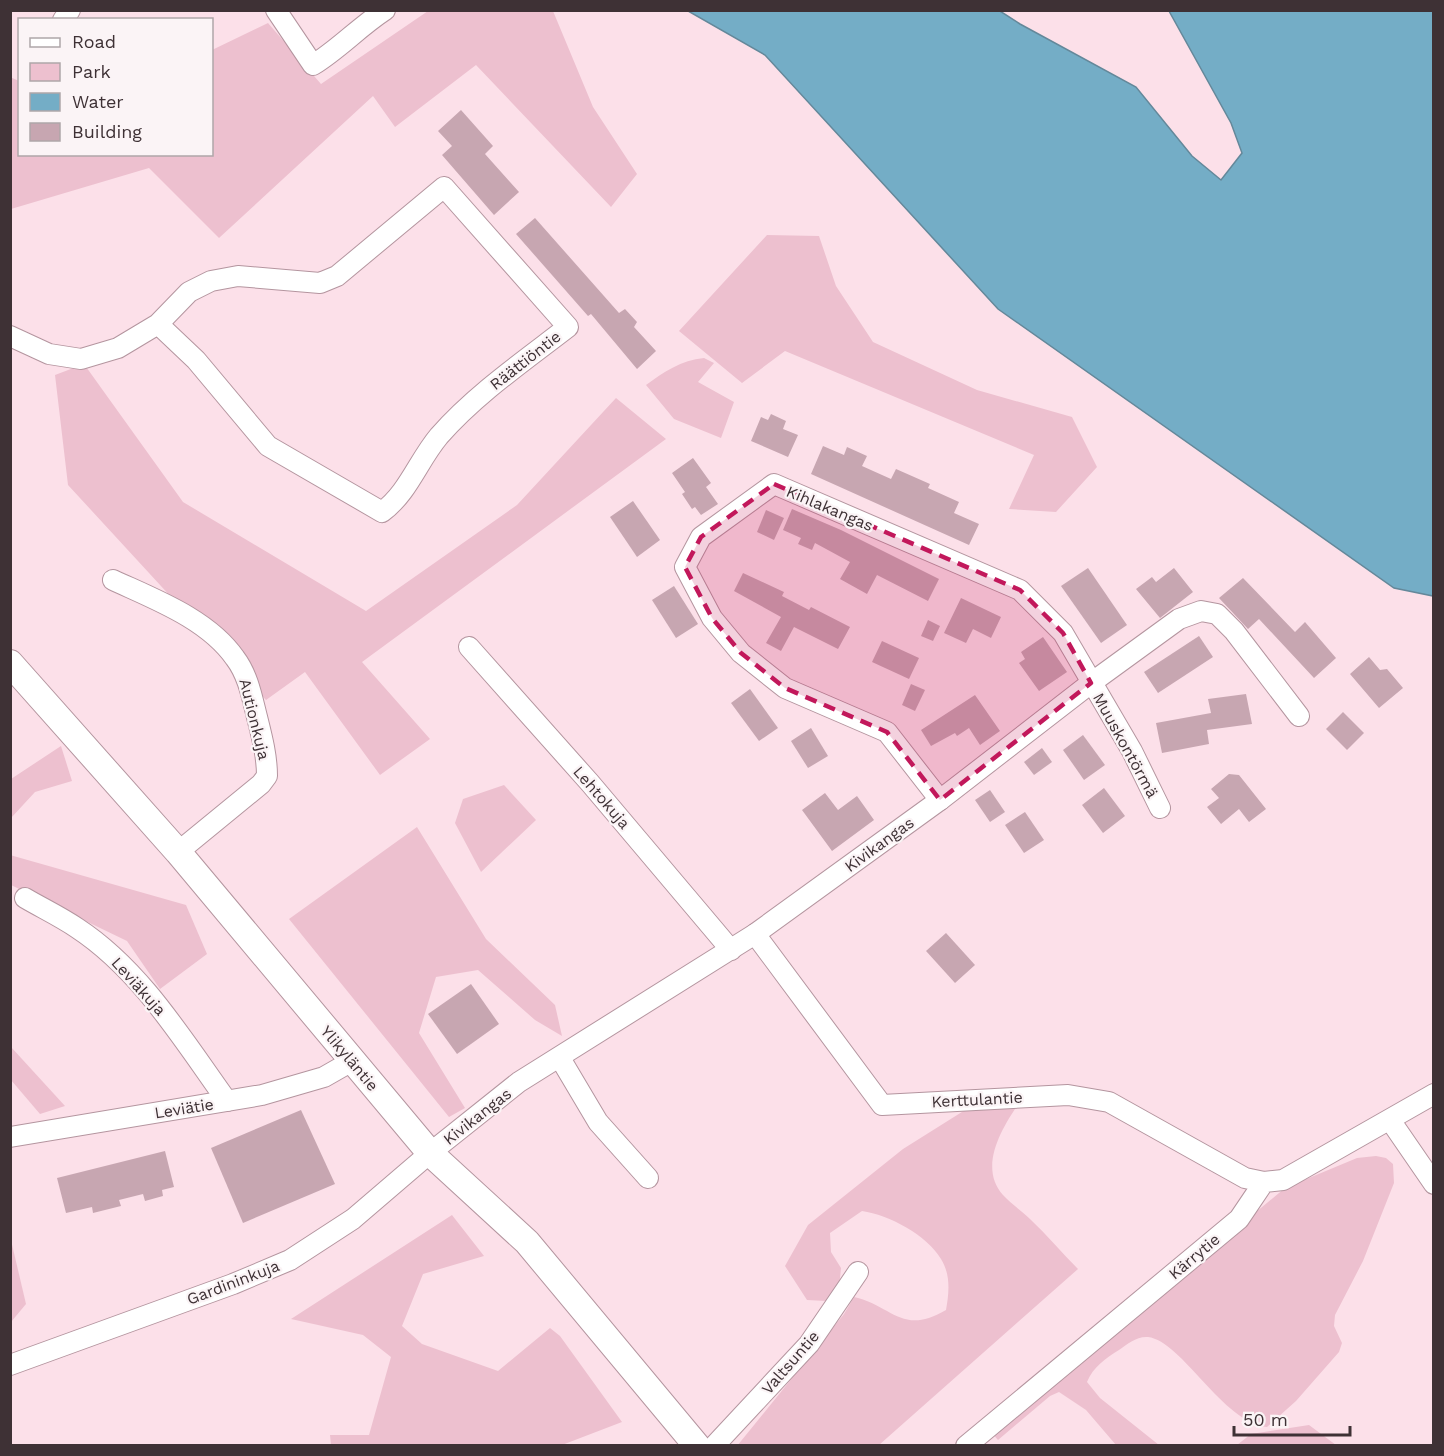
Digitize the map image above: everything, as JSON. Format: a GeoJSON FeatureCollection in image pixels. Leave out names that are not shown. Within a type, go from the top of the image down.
{"type":"FeatureCollection","features":[{"type":"Feature","properties":{"kind":"main road","name":"Ylikyläntie"},"geometry":{"type":"LineString","coordinates":[[10,663],[178,852],[430,1153],[527,1242],[698,1446]]}},
{"type":"Feature","properties":{"kind":"street"},"geometry":{"type":"LineString","coordinates":[[276,10],[314,65],[335,52],[366,22],[385,10]]}},
{"type":"Feature","properties":{"kind":"street","name":"Räättiöntie"},"geometry":{"type":"LineString","coordinates":[[10,336],[49,354],[81,359],[118,348],[158,324],[189,291],[211,281],[238,276],[320,283],[337,276],[444,187],[568,327],[489,387],[438,437],[397,501],[382,512],[268,446],[196,360],[158,324]]}},
{"type":"Feature","properties":{"kind":"street","name":"Kihlakangas"},"geometry":{"type":"LineString","coordinates":[[940,800],[887,732],[785,688],[741,653],[712,618],[685,567],[701,537],[774,484],[1020,590],[1063,633],[1091,683]]}},
{"type":"Feature","properties":{"kind":"street","name":"Autionkuja"},"geometry":{"type":"LineString","coordinates":[[113,580],[158,600],[209,631],[235,657],[248,682],[264,748],[267,776],[261,784],[178,852]]}},
{"type":"Feature","properties":{"kind":"street","name":"Kivikangas"},"geometry":{"type":"LineString","coordinates":[[430,1153],[519,1082],[755,934],[940,800],[1091,683],[1179,619],[1201,611],[1217,614],[1234,631],[1299,716]]}},
{"type":"Feature","properties":{"kind":"street","name":"Lehtokuja"},"geometry":{"type":"LineString","coordinates":[[469,647],[590,783],[731,950]]}},
{"type":"Feature","properties":{"kind":"street","name":"Muuskontörmä"},"geometry":{"type":"LineString","coordinates":[[1091,683],[1132,751],[1160,808]]}},
{"type":"Feature","properties":{"kind":"street","name":"Leviäkuja"},"geometry":{"type":"LineString","coordinates":[[25,898],[78,928],[105,950],[160,1008],[227,1101]]}},
{"type":"Feature","properties":{"kind":"street","name":"Kerttulantie"},"geometry":{"type":"LineString","coordinates":[[755,934],[882,1105],[1068,1095],[1109,1102],[1245,1178],[1264,1182]]}},
{"type":"Feature","properties":{"kind":"street"},"geometry":{"type":"LineString","coordinates":[[560,1058],[598,1122],[648,1178]]}},
{"type":"Feature","properties":{"kind":"street","name":"Leviätie"},"geometry":{"type":"LineString","coordinates":[[10,1137],[227,1101],[304,1084],[324,1077],[352,1061]]}},
{"type":"Feature","properties":{"kind":"street"},"geometry":{"type":"LineString","coordinates":[[1264,1182],[1284,1180],[1434,1094]]}},
{"type":"Feature","properties":{"kind":"street"},"geometry":{"type":"LineString","coordinates":[[1390,1120],[1434,1184]]}},
{"type":"Feature","properties":{"kind":"street","name":"Gardininkuja"},"geometry":{"type":"LineString","coordinates":[[10,1365],[233,1284],[290,1260],[353,1219],[430,1153]]}},
{"type":"Feature","properties":{"kind":"street","name":"Kärrytie"},"geometry":{"type":"LineString","coordinates":[[966,1446],[1239,1219],[1264,1182]]}},
{"type":"Feature","properties":{"kind":"street","name":"Valtsuntie"},"geometry":{"type":"LineString","coordinates":[[714,1446],[809,1344],[858,1272]]}},
{"type":"Feature","properties":{"kind":"highlighted area"},"geometry":{"type":"Polygon","coordinates":[[[774,484],[1020,590],[1063,633],[1091,683],[940,800],[887,732],[785,688],[741,653],[712,618],[685,567],[701,537],[774,484]]]}},
{"type":"Feature","properties":{"kind":"green space"},"geometry":{"type":"Polygon","coordinates":[[[428,11],[553,11],[593,107],[637,174],[611,207],[476,65],[395,127],[373,96],[219,238],[149,168],[11,209],[10,77],[18,81],[18,156],[213,156],[213,50],[268,23],[321,84],[428,11]]]}},
{"type":"Feature","properties":{"kind":"green space"},"geometry":{"type":"Polygon","coordinates":[[[767,235],[819,236],[836,286],[873,342],[977,390],[1072,417],[1097,467],[1056,512],[1009,509],[1034,455],[785,351],[742,383],[679,331],[767,235]]]}},
{"type":"Feature","properties":{"kind":"green space"},"geometry":{"type":"Polygon","coordinates":[[[704,358],[714,363],[698,382],[734,402],[721,438],[674,419],[646,385],[680,364],[704,358]]]}},
{"type":"Feature","properties":{"kind":"green space"},"geometry":{"type":"Polygon","coordinates":[[[84,364],[183,502],[366,611],[517,505],[616,398],[666,439],[362,662],[430,739],[380,775],[305,672],[266,700],[68,485],[55,375],[84,364]]]}},
{"type":"Feature","properties":{"kind":"green space"},"geometry":{"type":"Polygon","coordinates":[[[61,746],[72,781],[35,792],[11,818],[11,779],[61,746]]]}},
{"type":"Feature","properties":{"kind":"green space"},"geometry":{"type":"Polygon","coordinates":[[[504,785],[536,820],[481,872],[455,823],[463,799],[504,785]]]}},
{"type":"Feature","properties":{"kind":"green space"},"geometry":{"type":"Polygon","coordinates":[[[417,827],[486,939],[555,1005],[562,1036],[535,1020],[478,970],[436,977],[419,1033],[465,1108],[449,1117],[289,919],[417,827]]]}},
{"type":"Feature","properties":{"kind":"green space"},"geometry":{"type":"Polygon","coordinates":[[[10,855],[186,905],[207,954],[160,989],[127,941],[11,885],[10,855]]]}},
{"type":"Feature","properties":{"kind":"green space"},"geometry":{"type":"Polygon","coordinates":[[[11,1047],[65,1106],[40,1114],[11,1080],[11,1047]]]}},
{"type":"Feature","properties":{"kind":"green space"},"geometry":{"type":"Polygon","coordinates":[[[981,1100],[1019,1103],[995,1148],[993,1172],[996,1184],[1003,1195],[1027,1216],[1078,1269],[879,1445],[737,1446],[844,1314],[854,1297],[908,1320],[931,1317],[946,1310],[948,1278],[944,1265],[935,1250],[917,1234],[873,1213],[862,1211],[830,1233],[831,1252],[841,1268],[839,1288],[826,1301],[807,1300],[785,1266],[808,1225],[903,1149],[981,1100]]]}},
{"type":"Feature","properties":{"kind":"green space"},"geometry":{"type":"Polygon","coordinates":[[[1376,1156],[1386,1158],[1393,1164],[1394,1183],[1363,1261],[1335,1315],[1334,1326],[1342,1343],[1339,1352],[1296,1401],[1267,1427],[1251,1422],[1235,1412],[1175,1352],[1161,1342],[1144,1337],[1132,1341],[1096,1367],[1087,1382],[1100,1398],[1159,1445],[1116,1445],[1086,1410],[1059,1392],[1050,1396],[998,1440],[991,1432],[1285,1188],[1357,1158],[1376,1156]]]}},
{"type":"Feature","properties":{"kind":"green space"},"geometry":{"type":"Polygon","coordinates":[[[452,1215],[484,1256],[423,1274],[402,1326],[422,1344],[498,1371],[550,1328],[560,1336],[622,1422],[562,1445],[331,1445],[330,1435],[369,1435],[391,1357],[363,1335],[291,1319],[452,1215]]]}},
{"type":"Feature","properties":{"kind":"green space"},"geometry":{"type":"Polygon","coordinates":[[[10,1236],[26,1304],[11,1322],[10,1322],[10,1236]]]}},
{"type":"Feature","properties":{"kind":"green space"},"geometry":{"type":"Polygon","coordinates":[[[1309,1425],[1336,1445],[1237,1445],[1251,1434],[1309,1425]]]}},
{"type":"Feature","properties":{"kind":"water"},"geometry":{"type":"Polygon","coordinates":[[[688,11],[1000,11],[1136,87],[1192,156],[1221,180],[1242,153],[1231,123],[1169,11],[1433,11],[1433,596],[1394,588],[998,309],[765,55],[688,11]]]}},
{"type":"Feature","properties":{"kind":"building"},"geometry":{"type":"Polygon","coordinates":[[[461,110],[493,146],[485,154],[519,192],[494,215],[442,155],[452,146],[438,131],[461,110]]]}},
{"type":"Feature","properties":{"kind":"building"},"geometry":{"type":"Polygon","coordinates":[[[535,218],[619,313],[625,309],[637,322],[634,327],[656,351],[637,369],[591,314],[588,316],[516,234],[535,218]]]}},
{"type":"Feature","properties":{"kind":"building"},"geometry":{"type":"Polygon","coordinates":[[[771,414],[786,421],[783,429],[798,435],[788,457],[751,441],[761,417],[768,420],[771,414]]]}},
{"type":"Feature","properties":{"kind":"building"},"geometry":{"type":"Polygon","coordinates":[[[823,446],[844,455],[847,447],[867,456],[862,466],[891,479],[896,469],[930,484],[928,488],[959,502],[954,513],[979,524],[969,545],[811,474],[823,446]]]}},
{"type":"Feature","properties":{"kind":"building"},"geometry":{"type":"Polygon","coordinates":[[[693,458],[711,483],[706,487],[718,504],[701,515],[695,507],[692,509],[682,494],[685,492],[672,473],[693,458]]]}},
{"type":"Feature","properties":{"kind":"building"},"geometry":{"type":"Polygon","coordinates":[[[633,501],[660,540],[637,557],[610,517],[633,501]]]}},
{"type":"Feature","properties":{"kind":"building"},"geometry":{"type":"Polygon","coordinates":[[[792,509],[841,530],[939,579],[928,601],[877,575],[867,594],[840,579],[850,562],[815,543],[812,550],[798,544],[801,538],[783,530],[792,509]]]}},
{"type":"Feature","properties":{"kind":"building"},"geometry":{"type":"Polygon","coordinates":[[[766,510],[784,518],[774,540],[757,532],[766,510]]]}},
{"type":"Feature","properties":{"kind":"building"},"geometry":{"type":"Polygon","coordinates":[[[1088,568],[1127,625],[1101,643],[1061,586],[1088,568]]]}},
{"type":"Feature","properties":{"kind":"building"},"geometry":{"type":"Polygon","coordinates":[[[1174,568],[1193,592],[1160,618],[1136,589],[1152,577],[1156,582],[1174,568]]]}},
{"type":"Feature","properties":{"kind":"building"},"geometry":{"type":"Polygon","coordinates":[[[743,573],[784,592],[782,596],[809,610],[811,607],[850,627],[838,649],[794,627],[781,651],[766,643],[781,617],[734,591],[743,573]]]}},
{"type":"Feature","properties":{"kind":"building"},"geometry":{"type":"Polygon","coordinates":[[[1243,578],[1295,632],[1305,622],[1336,658],[1314,678],[1259,619],[1248,629],[1219,598],[1243,578]]]}},
{"type":"Feature","properties":{"kind":"building"},"geometry":{"type":"Polygon","coordinates":[[[674,586],[698,624],[676,638],[652,600],[674,586]]]}},
{"type":"Feature","properties":{"kind":"building"},"geometry":{"type":"Polygon","coordinates":[[[961,598],[1001,617],[991,638],[973,629],[966,643],[944,633],[961,598]]]}},
{"type":"Feature","properties":{"kind":"building"},"geometry":{"type":"Polygon","coordinates":[[[928,620],[940,626],[933,641],[921,636],[928,620]]]}},
{"type":"Feature","properties":{"kind":"building"},"geometry":{"type":"Polygon","coordinates":[[[1199,636],[1213,657],[1158,693],[1144,672],[1199,636]]]}},
{"type":"Feature","properties":{"kind":"building"},"geometry":{"type":"Polygon","coordinates":[[[1043,637],[1067,672],[1039,691],[1019,663],[1025,659],[1021,652],[1043,637]]]}},
{"type":"Feature","properties":{"kind":"building"},"geometry":{"type":"Polygon","coordinates":[[[882,641],[919,658],[909,679],[872,662],[882,641]]]}},
{"type":"Feature","properties":{"kind":"building"},"geometry":{"type":"Polygon","coordinates":[[[1369,657],[1380,670],[1387,669],[1403,688],[1379,708],[1350,674],[1369,657]]]}},
{"type":"Feature","properties":{"kind":"building"},"geometry":{"type":"Polygon","coordinates":[[[911,684],[925,690],[915,711],[902,705],[911,684]]]}},
{"type":"Feature","properties":{"kind":"building"},"geometry":{"type":"Polygon","coordinates":[[[750,689],[778,728],[759,741],[731,703],[750,689]]]}},
{"type":"Feature","properties":{"kind":"building"},"geometry":{"type":"Polygon","coordinates":[[[1246,694],[1252,724],[1207,730],[1209,744],[1162,753],[1156,723],[1211,713],[1208,699],[1246,694]]]}},
{"type":"Feature","properties":{"kind":"building"},"geometry":{"type":"Polygon","coordinates":[[[975,695],[1000,731],[980,745],[969,728],[957,736],[955,733],[931,746],[921,730],[975,695]]]}},
{"type":"Feature","properties":{"kind":"building"},"geometry":{"type":"Polygon","coordinates":[[[1343,712],[1364,733],[1347,750],[1326,729],[1343,712]]]}},
{"type":"Feature","properties":{"kind":"building"},"geometry":{"type":"Polygon","coordinates":[[[811,728],[828,756],[808,768],[791,741],[811,728]]]}},
{"type":"Feature","properties":{"kind":"building"},"geometry":{"type":"Polygon","coordinates":[[[1083,735],[1105,765],[1084,780],[1063,750],[1083,735]]]}},
{"type":"Feature","properties":{"kind":"building"},"geometry":{"type":"Polygon","coordinates":[[[1042,748],[1052,762],[1034,775],[1024,762],[1042,748]]]}},
{"type":"Feature","properties":{"kind":"building"},"geometry":{"type":"Polygon","coordinates":[[[1229,774],[1239,775],[1266,809],[1249,822],[1239,809],[1221,824],[1207,807],[1219,798],[1211,789],[1229,774]]]}},
{"type":"Feature","properties":{"kind":"building"},"geometry":{"type":"Polygon","coordinates":[[[1104,788],[1125,816],[1103,833],[1082,805],[1104,788]]]}},
{"type":"Feature","properties":{"kind":"building"},"geometry":{"type":"Polygon","coordinates":[[[990,790],[1005,812],[990,822],[975,800],[990,790]]]}},
{"type":"Feature","properties":{"kind":"building"},"geometry":{"type":"Polygon","coordinates":[[[825,793],[838,810],[857,796],[874,820],[832,851],[802,810],[825,793]]]}},
{"type":"Feature","properties":{"kind":"building"},"geometry":{"type":"Polygon","coordinates":[[[1025,812],[1044,840],[1024,853],[1005,825],[1025,812]]]}},
{"type":"Feature","properties":{"kind":"building"},"geometry":{"type":"Polygon","coordinates":[[[946,933],[975,965],[955,983],[926,951],[946,933]]]}},
{"type":"Feature","properties":{"kind":"building"},"geometry":{"type":"Polygon","coordinates":[[[471,984],[499,1024],[457,1054],[428,1014],[471,984]]]}},
{"type":"Feature","properties":{"kind":"building"},"geometry":{"type":"Polygon","coordinates":[[[301,1110],[335,1184],[243,1223],[211,1148],[301,1110]]]}},
{"type":"Feature","properties":{"kind":"building"},"geometry":{"type":"Polygon","coordinates":[[[165,1151],[174,1187],[162,1190],[163,1196],[145,1201],[143,1194],[119,1200],[121,1206],[93,1213],[92,1207],[66,1213],[57,1178],[165,1151]]]}}]}
